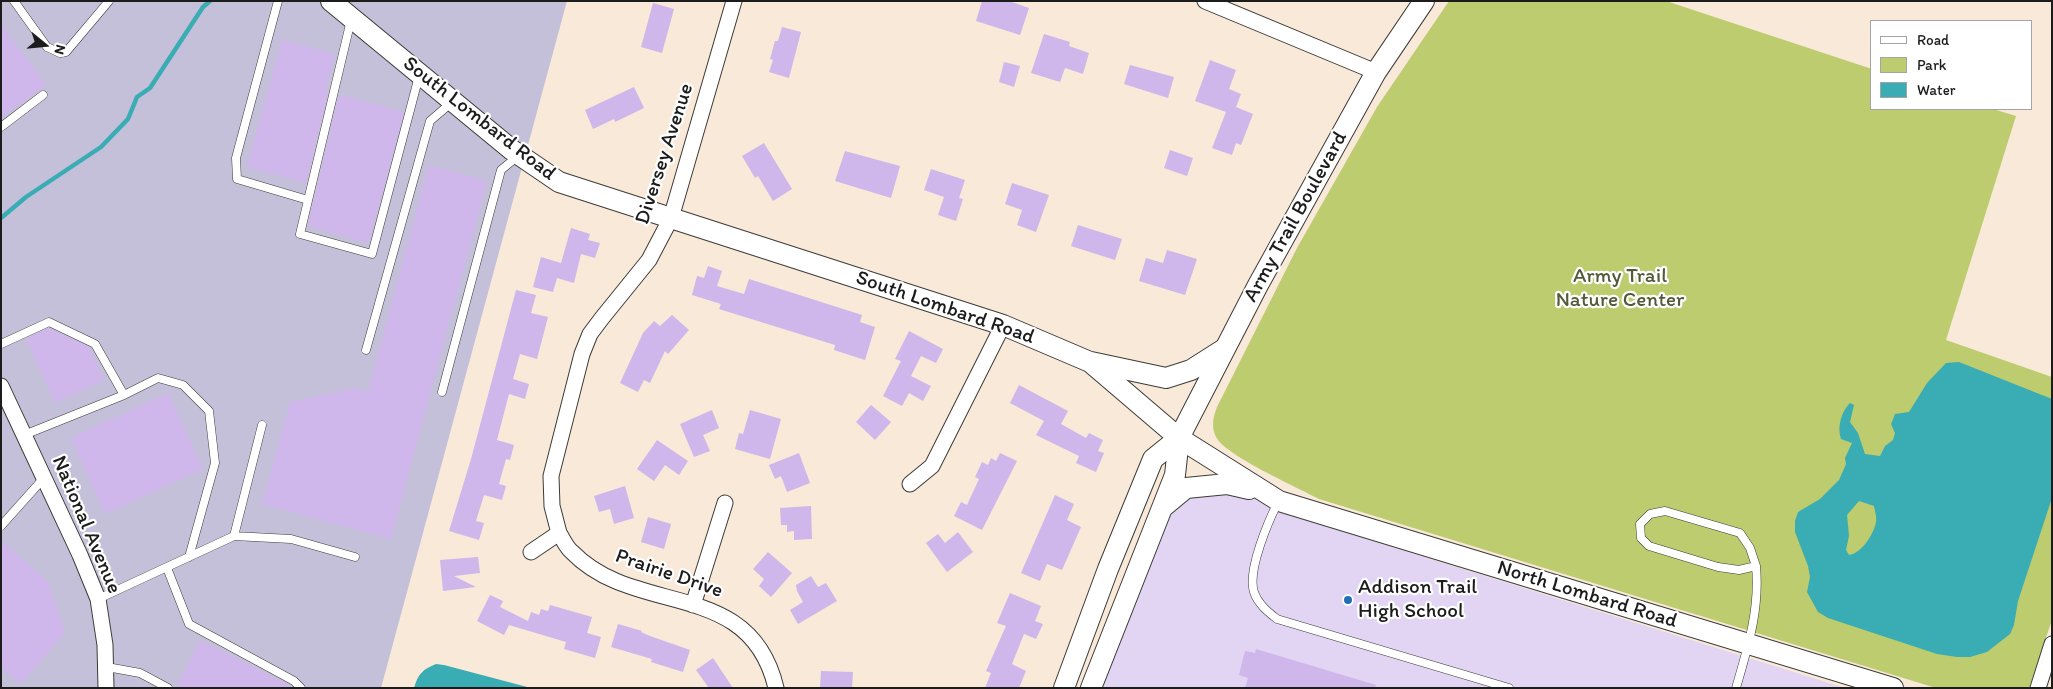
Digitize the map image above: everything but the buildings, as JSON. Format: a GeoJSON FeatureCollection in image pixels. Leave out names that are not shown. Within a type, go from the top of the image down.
{"type":"FeatureCollection","features":[{"type":"Feature","properties":{"kind":"street","name":"South Lombard Road"},"geometry":{"type":"LineString","coordinates":[[331,1],[520,155],[559,182],[1003,325],[1090,362],[1179,438]]}},
{"type":"Feature","properties":{"kind":"street","name":"Diversey Avenue"},"geometry":{"type":"LineString","coordinates":[[559,533],[551,499],[551,476],[582,354],[590,334],[679,220],[734,1]]}},
{"type":"Feature","properties":{"kind":"street"},"geometry":{"type":"LineString","coordinates":[[1205,1],[1376,72]]}},
{"type":"Feature","properties":{"kind":"street","name":"Army Trail Boulevard"},"geometry":{"type":"LineString","coordinates":[[1179,438],[1262,277],[1376,72],[1424,1]]}},
{"type":"Feature","properties":{"kind":"street"},"geometry":{"type":"LineString","coordinates":[[910,484],[932,466],[1003,325]]}},
{"type":"Feature","properties":{"kind":"street"},"geometry":{"type":"LineString","coordinates":[[1090,362],[1166,378],[1191,370],[1225,348]]}},
{"type":"Feature","properties":{"kind":"street","name":"National Avenue"},"geometry":{"type":"LineString","coordinates":[[1,386],[5,406],[24,435],[80,555],[98,600],[107,667],[106,688]]}},
{"type":"Feature","properties":{"kind":"street"},"geometry":{"type":"LineString","coordinates":[[1091,688],[1175,476],[1179,438]]}},
{"type":"Feature","properties":{"kind":"street"},"geometry":{"type":"LineString","coordinates":[[1064,688],[1108,569],[1153,459],[1179,438]]}},
{"type":"Feature","properties":{"kind":"street","name":"North Lombard Road"},"geometry":{"type":"LineString","coordinates":[[1179,438],[1271,496],[1894,688]]}},
{"type":"Feature","properties":{"kind":"street"},"geometry":{"type":"LineString","coordinates":[[1162,508],[1186,488],[1227,484],[1271,496]]}},
{"type":"Feature","properties":{"kind":"street"},"geometry":{"type":"LineString","coordinates":[[693,604],[725,503]]}},
{"type":"Feature","properties":{"kind":"street"},"geometry":{"type":"LineString","coordinates":[[531,552],[559,533]]}},
{"type":"Feature","properties":{"kind":"street","name":"Prairie Drive"},"geometry":{"type":"LineString","coordinates":[[559,533],[570,551],[586,565],[605,576],[629,586],[693,604],[731,620],[752,637],[764,653],[776,688]]}},
{"type":"Feature","properties":{"kind":"street"},"geometry":{"type":"LineString","coordinates":[[2038,688],[2052,644]]}},
{"type":"Feature","properties":{"kind":"lane"},"geometry":{"type":"LineString","coordinates":[[14,1],[47,48],[60,53],[66,52],[109,1]]}},
{"type":"Feature","properties":{"kind":"lane"},"geometry":{"type":"LineString","coordinates":[[278,1],[236,158],[235,170],[237,180],[308,200]]}},
{"type":"Feature","properties":{"kind":"lane"},"geometry":{"type":"LineString","coordinates":[[352,18],[300,234],[372,254],[420,74]]}},
{"type":"Feature","properties":{"kind":"lane"},"geometry":{"type":"LineString","coordinates":[[1,127],[43,95]]}},
{"type":"Feature","properties":{"kind":"lane"},"geometry":{"type":"LineString","coordinates":[[366,350],[430,121],[453,101]]}},
{"type":"Feature","properties":{"kind":"lane"},"geometry":{"type":"LineString","coordinates":[[442,392],[501,170],[520,155]]}},
{"type":"Feature","properties":{"kind":"lane"},"geometry":{"type":"LineString","coordinates":[[1,344],[49,322],[95,344],[124,395]]}},
{"type":"Feature","properties":{"kind":"lane"},"geometry":{"type":"LineString","coordinates":[[24,435],[124,395],[158,378],[183,385],[209,411],[215,463],[189,557]]}},
{"type":"Feature","properties":{"kind":"lane"},"geometry":{"type":"LineString","coordinates":[[234,536],[262,425]]}},
{"type":"Feature","properties":{"kind":"lane"},"geometry":{"type":"LineString","coordinates":[[1,526],[43,479]]}},
{"type":"Feature","properties":{"kind":"lane"},"geometry":{"type":"LineString","coordinates":[[1271,496],[1266,527],[1254,570],[1254,591],[1263,608],[1277,619],[1510,688]]}},
{"type":"Feature","properties":{"kind":"lane"},"geometry":{"type":"LineString","coordinates":[[1736,688],[1749,644],[1756,611],[1758,585],[1756,566],[1750,548],[1740,533],[1665,510],[1650,514],[1640,524],[1641,538],[1649,546],[1718,567],[1739,570],[1756,566]]}},
{"type":"Feature","properties":{"kind":"lane"},"geometry":{"type":"LineString","coordinates":[[98,600],[234,536],[291,539],[355,557]]}},
{"type":"Feature","properties":{"kind":"lane"},"geometry":{"type":"LineString","coordinates":[[167,568],[189,624],[294,681],[302,688]]}},
{"type":"Feature","properties":{"kind":"lane"},"geometry":{"type":"LineString","coordinates":[[107,667],[140,673],[168,688]]}},
{"type":"Feature","properties":{"kind":"shaded area"},"geometry":{"type":"Polygon","coordinates":[[[1,1],[567,1],[381,688],[1,688],[1,1]]]}},
{"type":"Feature","properties":{"kind":"shaded area","name":"Addison Trail High School"},"geometry":{"type":"Polygon","coordinates":[[[1220,493],[1252,497],[1283,513],[1845,688],[1098,688],[1168,512],[1185,496],[1220,493]]]}},
{"type":"Feature","properties":{"kind":"green space","name":"Army Trail Nature Center"},"geometry":{"type":"Polygon","coordinates":[[[1449,1],[1666,1],[1870,68],[1870,110],[1996,110],[2016,116],[1946,340],[2052,377],[2052,620],[2029,688],[1936,688],[1319,499],[1247,462],[1222,445],[1213,429],[1217,407],[1297,248],[1377,107],[1449,1]]]}},
{"type":"Feature","properties":{"kind":"water"},"geometry":{"type":"Polygon","coordinates":[[[1959,362],[2052,399],[2052,498],[2018,601],[2014,625],[2010,634],[1987,652],[1970,657],[1937,654],[1828,618],[1818,612],[1807,592],[1810,577],[1808,566],[1795,532],[1795,521],[1798,512],[1820,499],[1839,480],[1846,464],[1845,458],[1852,443],[1841,439],[1840,425],[1844,411],[1850,403],[1854,405],[1850,422],[1858,433],[1865,454],[1880,456],[1885,446],[1893,440],[1895,433],[1891,424],[1895,414],[1909,412],[1927,383],[1946,363],[1959,362]],[[1859,501],[1847,515],[1849,536],[1846,550],[1849,555],[1858,551],[1873,532],[1876,520],[1874,506],[1859,501]]]}},
{"type":"Feature","properties":{"kind":"water"},"geometry":{"type":"Polygon","coordinates":[[[436,664],[531,688],[414,688],[417,679],[422,673],[436,664]]]}},
{"type":"Feature","properties":{"kind":"waterway"},"geometry":{"type":"LineString","coordinates":[[1,218],[26,197],[101,147],[128,119],[137,97],[150,88],[203,7],[210,1]]}},
{"type":"Feature","properties":{"kind":"place","name":"Addison Trail High School"},"geometry":{"type":"Point","coordinates":[1348,600]}}]}
